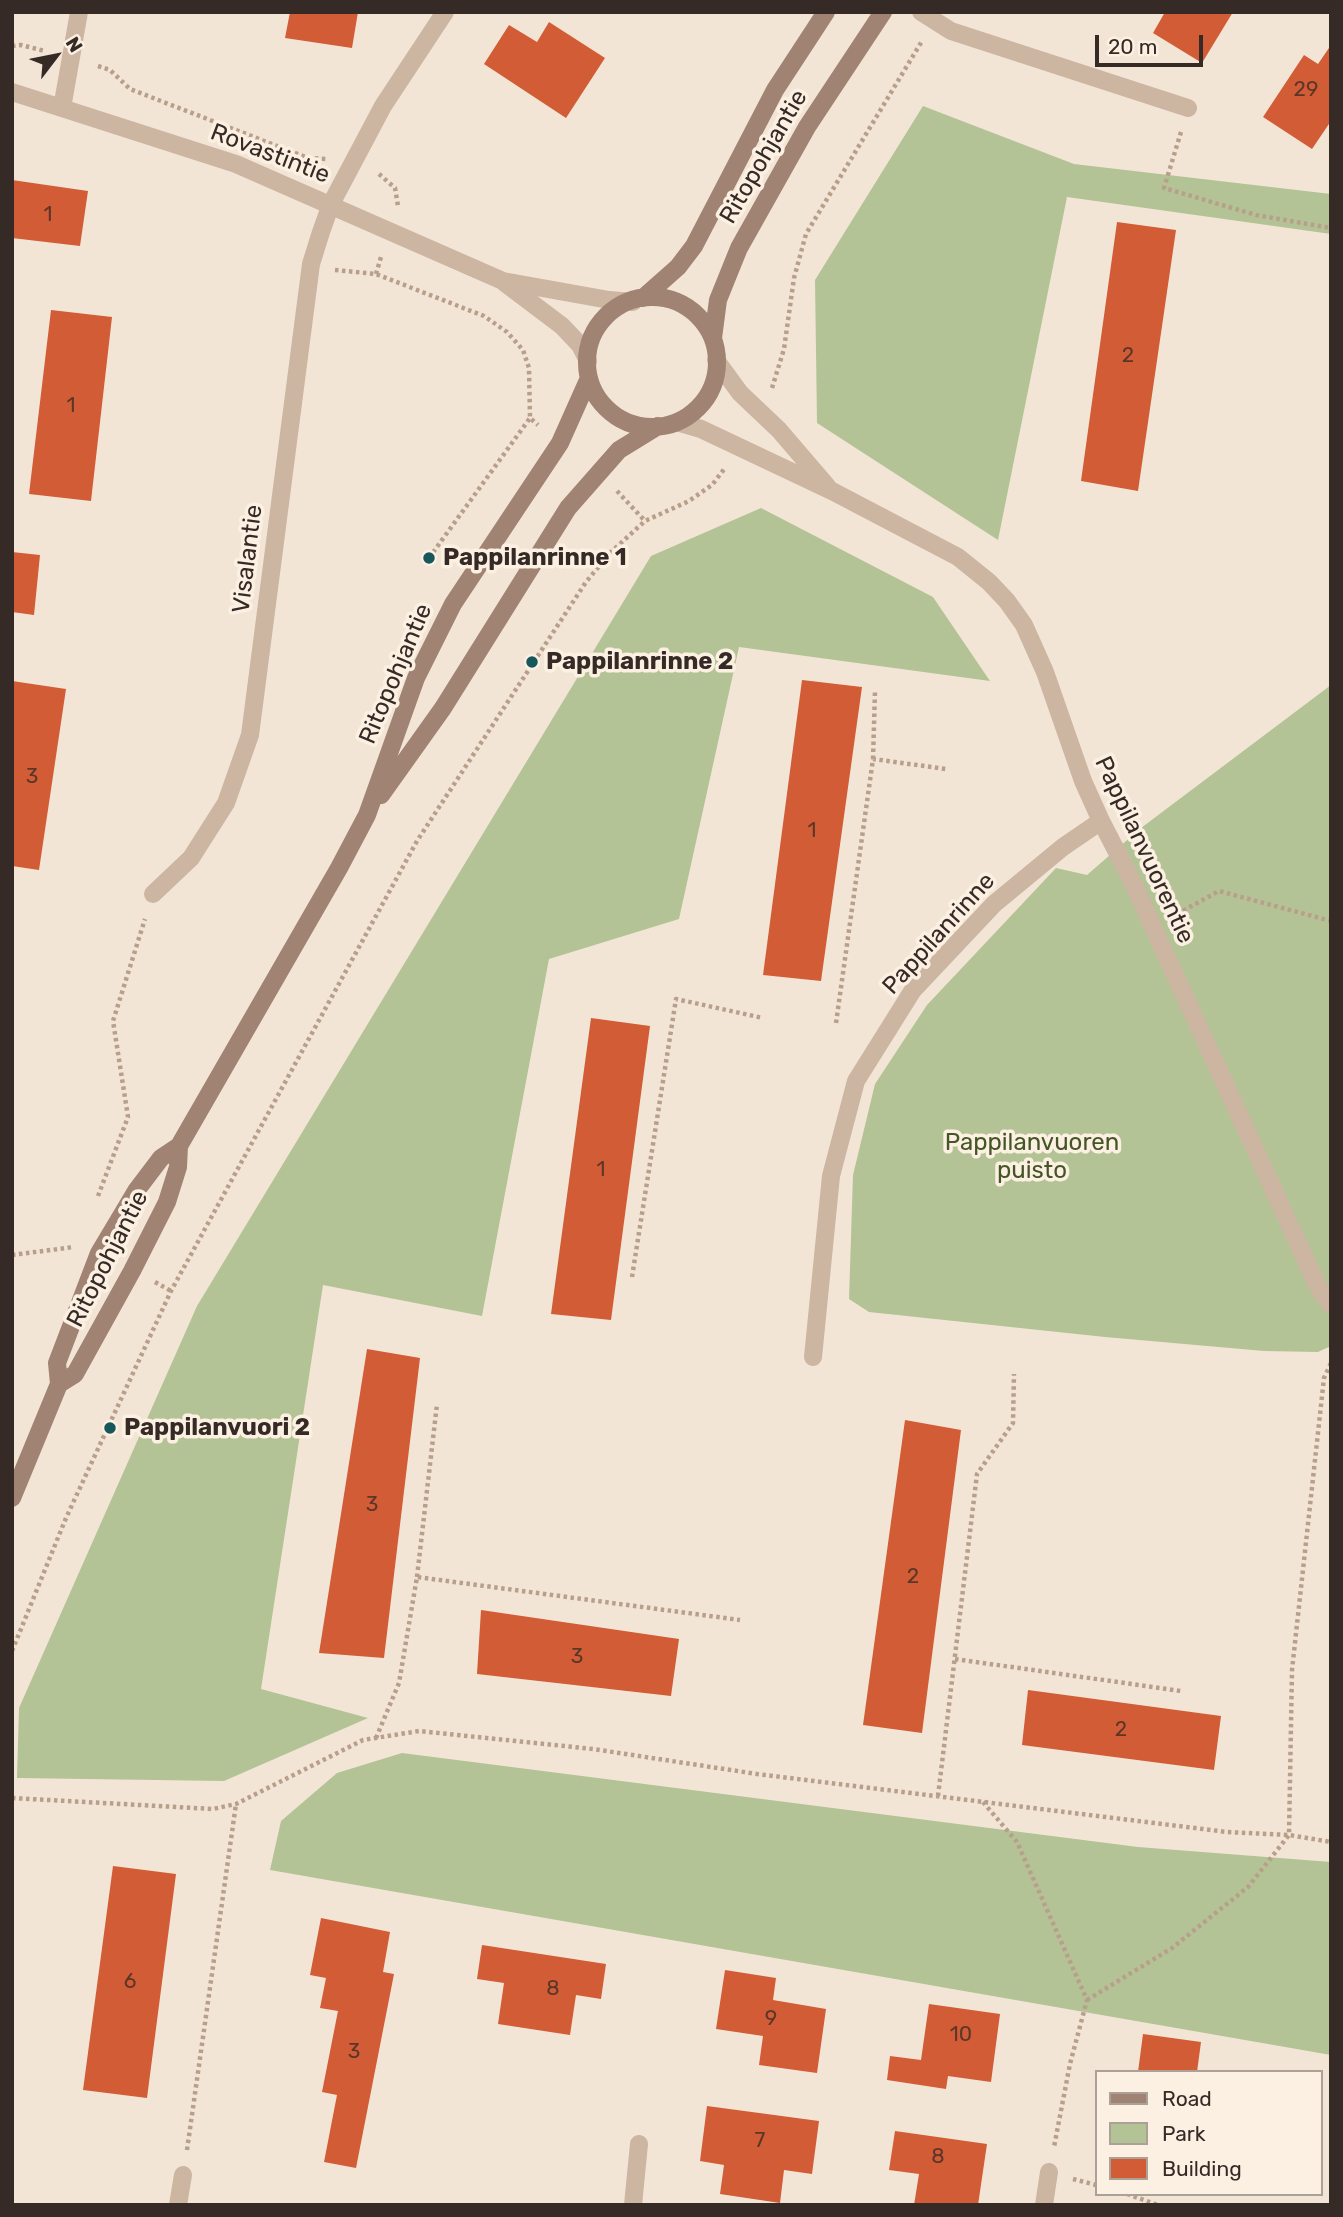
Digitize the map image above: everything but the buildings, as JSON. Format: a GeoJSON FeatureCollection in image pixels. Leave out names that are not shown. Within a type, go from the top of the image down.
{"type":"FeatureCollection","features":[{"type":"Feature","properties":{"kind":"main road","name":"Ritopohjantie"},"geometry":{"type":"LineString","coordinates":[[638,300],[678,267],[694,246],[775,90],[826,12]]}},
{"type":"Feature","properties":{"kind":"main road","name":"Ritopohjantie"},"geometry":{"type":"LineString","coordinates":[[713,338],[718,300],[739,248],[807,127],[883,12]]}},
{"type":"Feature","properties":{"kind":"main road"},"geometry":{"type":"LineString","coordinates":[[670,299],[688,308],[703,321],[713,338],[715,379],[705,401],[677,422],[638,426],[620,419],[603,407],[588,370],[590,343],[598,324],[608,314],[638,300],[670,299]]}},
{"type":"Feature","properties":{"kind":"main road","name":"Ritopohjantie"},"geometry":{"type":"LineString","coordinates":[[367,815],[416,678],[453,604],[559,443],[588,370]]}},
{"type":"Feature","properties":{"kind":"main road","name":"Ritopohjantie"},"geometry":{"type":"LineString","coordinates":[[12,1498],[60,1384],[57,1363],[99,1253],[136,1191],[161,1158],[179,1146],[367,815],[443,708],[568,508],[619,450],[658,426]]}},
{"type":"Feature","properties":{"kind":"main road","name":"Ritopohjantie"},"geometry":{"type":"LineString","coordinates":[[60,1384],[75,1374],[167,1202],[178,1167],[179,1146]]}},
{"type":"Feature","properties":{"kind":"street"},"geometry":{"type":"LineString","coordinates":[[62,108],[79,12]]}},
{"type":"Feature","properties":{"kind":"street","name":"Visalantie"},"geometry":{"type":"LineString","coordinates":[[153,894],[191,858],[226,803],[250,735],[311,264],[331,204],[351,163],[383,106],[445,12]]}},
{"type":"Feature","properties":{"kind":"street"},"geometry":{"type":"LineString","coordinates":[[927,17],[951,31],[1188,108]]}},
{"type":"Feature","properties":{"kind":"street","name":"Rovastintie"},"geometry":{"type":"LineString","coordinates":[[12,92],[236,164],[503,281],[609,300],[638,300]]}},
{"type":"Feature","properties":{"kind":"street","name":"Rovastintie"},"geometry":{"type":"LineString","coordinates":[[503,281],[562,326],[580,345],[588,370]]}},
{"type":"Feature","properties":{"kind":"street","name":"Pappilanvuorentie"},"geometry":{"type":"LineString","coordinates":[[716,360],[740,393],[779,430],[832,491]]}},
{"type":"Feature","properties":{"kind":"street","name":"Pappilanvuorentie"},"geometry":{"type":"LineString","coordinates":[[677,422],[701,429],[832,491],[958,557],[989,582],[1007,601],[1024,625],[1045,672],[1083,781],[1101,821],[1319,1289],[1331,1305]]}},
{"type":"Feature","properties":{"kind":"street","name":"Pappilanrinne"},"geometry":{"type":"LineString","coordinates":[[813,1357],[831,1176],[856,1081],[913,990],[994,904],[1063,847],[1101,821]]}},
{"type":"Feature","properties":{"kind":"street"},"geometry":{"type":"LineString","coordinates":[[633,2205],[639,2144]]}},
{"type":"Feature","properties":{"kind":"street"},"geometry":{"type":"LineString","coordinates":[[1044,2205],[1049,2172]]}},
{"type":"Feature","properties":{"kind":"street"},"geometry":{"type":"LineString","coordinates":[[178,2205],[183,2175]]}},
{"type":"Feature","properties":{"kind":"path"},"geometry":{"type":"LineString","coordinates":[[790,316],[794,278],[806,234],[927,17]]}},
{"type":"Feature","properties":{"kind":"path"},"geometry":{"type":"LineString","coordinates":[[12,46],[21,45],[110,70],[130,89],[308,158],[351,163],[383,176],[395,188],[398,205]]}},
{"type":"Feature","properties":{"kind":"path"},"geometry":{"type":"LineString","coordinates":[[1188,108],[1164,188],[1256,215],[1331,228]]}},
{"type":"Feature","properties":{"kind":"path"},"geometry":{"type":"LineString","coordinates":[[311,264],[376,274],[484,316],[506,332],[523,350],[528,368],[530,418],[429,558]]}},
{"type":"Feature","properties":{"kind":"path"},"geometry":{"type":"LineString","coordinates":[[12,1651],[66,1518],[171,1291],[417,841],[586,582],[611,552],[645,521],[690,501],[712,485],[726,466]]}},
{"type":"Feature","properties":{"kind":"path"},"geometry":{"type":"LineString","coordinates":[[836,1023],[873,759],[875,691]]}},
{"type":"Feature","properties":{"kind":"path"},"geometry":{"type":"LineString","coordinates":[[873,759],[946,769]]}},
{"type":"Feature","properties":{"kind":"path"},"geometry":{"type":"LineString","coordinates":[[1151,925],[1219,891],[1331,920]]}},
{"type":"Feature","properties":{"kind":"path"},"geometry":{"type":"LineString","coordinates":[[94,1208],[128,1117],[113,1021],[153,894]]}},
{"type":"Feature","properties":{"kind":"path"},"geometry":{"type":"LineString","coordinates":[[632,1277],[676,999],[763,1018]]}},
{"type":"Feature","properties":{"kind":"path"},"geometry":{"type":"LineString","coordinates":[[1087,2000],[1172,1948],[1248,1886],[1289,1835],[1292,1670],[1324,1378],[1331,1363]]}},
{"type":"Feature","properties":{"kind":"path"},"geometry":{"type":"LineString","coordinates":[[938,1796],[977,1474],[1013,1423],[1014,1374]]}},
{"type":"Feature","properties":{"kind":"path"},"geometry":{"type":"LineString","coordinates":[[376,1738],[399,1683],[417,1577],[438,1404]]}},
{"type":"Feature","properties":{"kind":"path"},"geometry":{"type":"LineString","coordinates":[[417,1577],[740,1620]]}},
{"type":"Feature","properties":{"kind":"path"},"geometry":{"type":"LineString","coordinates":[[955,1659],[1181,1691]]}},
{"type":"Feature","properties":{"kind":"path"},"geometry":{"type":"LineString","coordinates":[[12,1798],[213,1809],[236,1804],[363,1740],[419,1731],[470,1735],[1227,1832],[1289,1835],[1331,1842]]}},
{"type":"Feature","properties":{"kind":"path"},"geometry":{"type":"LineString","coordinates":[[983,1801],[1017,1842],[1087,2000],[1070,2064],[1049,2172]]}},
{"type":"Feature","properties":{"kind":"path"},"geometry":{"type":"LineString","coordinates":[[183,2175],[236,1804]]}},
{"type":"Feature","properties":{"kind":"path"},"geometry":{"type":"LineString","coordinates":[[1133,2196],[1158,2205]]}},
{"type":"Feature","properties":{"kind":"green space"},"geometry":{"type":"Polygon","coordinates":[[[923,106],[1074,164],[1331,194],[1331,234],[1067,197],[998,540],[817,423],[815,280],[923,106]]]}},
{"type":"Feature","properties":{"kind":"green space"},"geometry":{"type":"Polygon","coordinates":[[[761,508],[933,597],[990,681],[739,647],[679,919],[549,959],[482,1316],[323,1285],[261,1689],[368,1718],[224,1781],[17,1778],[19,1708],[197,1306],[651,556],[761,508]]]}},
{"type":"Feature","properties":{"kind":"green space","name":"Pappilanvuoren puisto"},"geometry":{"type":"Polygon","coordinates":[[[1331,685],[1331,1346],[1318,1352],[1264,1351],[1105,1337],[869,1312],[849,1299],[853,1175],[875,1084],[927,1005],[1056,868],[1087,875],[1141,828],[1331,685]]]}},
{"type":"Feature","properties":{"kind":"green space"},"geometry":{"type":"Polygon","coordinates":[[[402,1753],[1138,1847],[1331,1862],[1331,2055],[270,1870],[281,1821],[337,1773],[402,1753]]]}},
{"type":"Feature","properties":{"kind":"place","name":"Pappilanrinne 1"},"geometry":{"type":"Point","coordinates":[429,558]}},
{"type":"Feature","properties":{"kind":"place","name":"Pappilanrinne 2"},"geometry":{"type":"Point","coordinates":[532,662]}},
{"type":"Feature","properties":{"kind":"place","name":"Pappilanvuori 2"},"geometry":{"type":"Point","coordinates":[110,1428]}}]}
